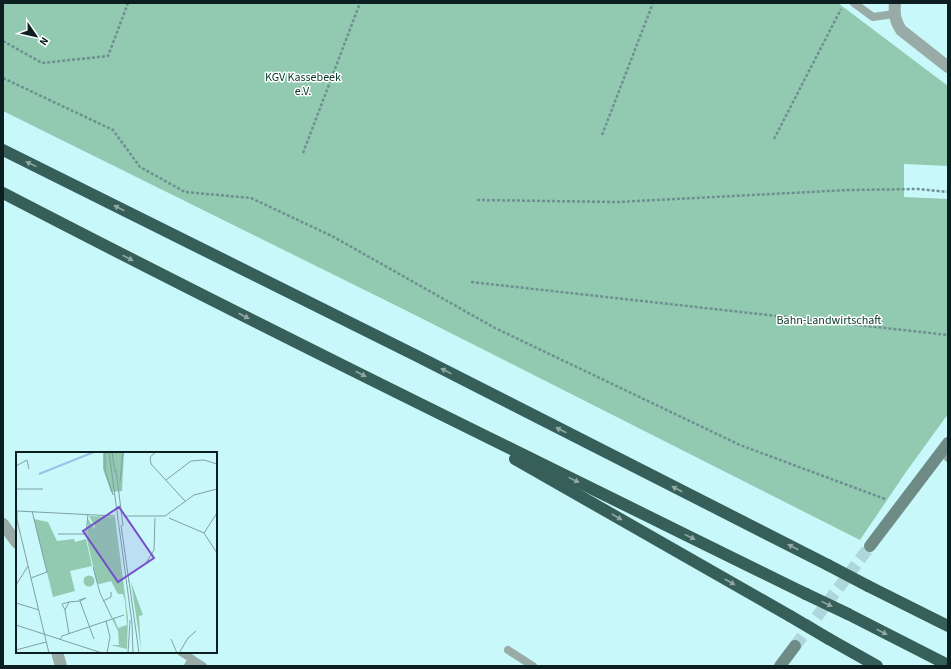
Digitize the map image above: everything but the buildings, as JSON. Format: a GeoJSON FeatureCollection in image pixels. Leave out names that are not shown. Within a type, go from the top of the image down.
{"type":"FeatureCollection","features":[{"type":"Feature","properties":{"kind":"highway"},"geometry":{"type":"LineString","coordinates":[[3,150],[433,364],[948,626]]}},
{"type":"Feature","properties":{"kind":"highway"},"geometry":{"type":"LineString","coordinates":[[3,193],[413,401],[848,614],[948,665]]}},
{"type":"Feature","properties":{"kind":"highway"},"geometry":{"type":"LineString","coordinates":[[413,401],[877,666]]}},
{"type":"Feature","properties":{"kind":"highway"},"geometry":{"type":"LineString","coordinates":[[868,586],[948,616]]}},
{"type":"Feature","properties":{"kind":"street"},"geometry":{"type":"LineString","coordinates":[[895,9],[897,24],[901,30],[948,66]]}},
{"type":"Feature","properties":{"kind":"street"},"geometry":{"type":"LineString","coordinates":[[870,546],[946,451]]}},
{"type":"Feature","properties":{"kind":"street"},"geometry":{"type":"LineString","coordinates":[[3,524],[16,542]]}},
{"type":"Feature","properties":{"kind":"street"},"geometry":{"type":"LineString","coordinates":[[780,666],[795,646]]}},
{"type":"Feature","properties":{"kind":"street"},"geometry":{"type":"LineString","coordinates":[[57,653],[61,666]]}},
{"type":"Feature","properties":{"kind":"lane"},"geometry":{"type":"LineString","coordinates":[[854,3],[873,17],[895,9]]}},
{"type":"Feature","properties":{"kind":"lane"},"geometry":{"type":"LineString","coordinates":[[508,650],[533,666]]}},
{"type":"Feature","properties":{"kind":"lane"},"geometry":{"type":"LineString","coordinates":[[182,653],[190,662],[203,666]]}},
{"type":"Feature","properties":{"kind":"path"},"geometry":{"type":"LineString","coordinates":[[3,41],[42,62],[108,56],[128,3]]}},
{"type":"Feature","properties":{"kind":"path"},"geometry":{"type":"LineString","coordinates":[[303,154],[360,3]]}},
{"type":"Feature","properties":{"kind":"path"},"geometry":{"type":"LineString","coordinates":[[602,135],[653,3]]}},
{"type":"Feature","properties":{"kind":"path"},"geometry":{"type":"LineString","coordinates":[[774,139],[844,3]]}},
{"type":"Feature","properties":{"kind":"path"},"geometry":{"type":"LineString","coordinates":[[3,78],[113,130],[140,167],[185,192],[251,198],[332,236],[495,328],[726,438],[889,501]]}},
{"type":"Feature","properties":{"kind":"path"},"geometry":{"type":"LineString","coordinates":[[477,200],[618,202],[848,190],[918,190],[948,192]]}},
{"type":"Feature","properties":{"kind":"path"},"geometry":{"type":"LineString","coordinates":[[471,282],[948,335]]}},
{"type":"Feature","properties":{"kind":"green space"},"geometry":{"type":"Polygon","coordinates":[[[3,3],[838,3],[948,86],[948,166],[904,164],[904,197],[948,199],[948,414],[906,472],[860,540],[407,311],[3,111],[3,3]]]}},
{"type":"Feature","properties":{"kind":"tunnel"},"geometry":{"type":"LineString","coordinates":[[795,646],[870,546]]}},
{"type":"Feature","properties":{"kind":"park label","name":"KGV Kassebeek e.V."},"geometry":{"type":"Point","coordinates":[303,84]}},
{"type":"Feature","properties":{"kind":"park label","name":"Bahn-Landwirtschaft"},"geometry":{"type":"Point","coordinates":[829,320]}}]}
